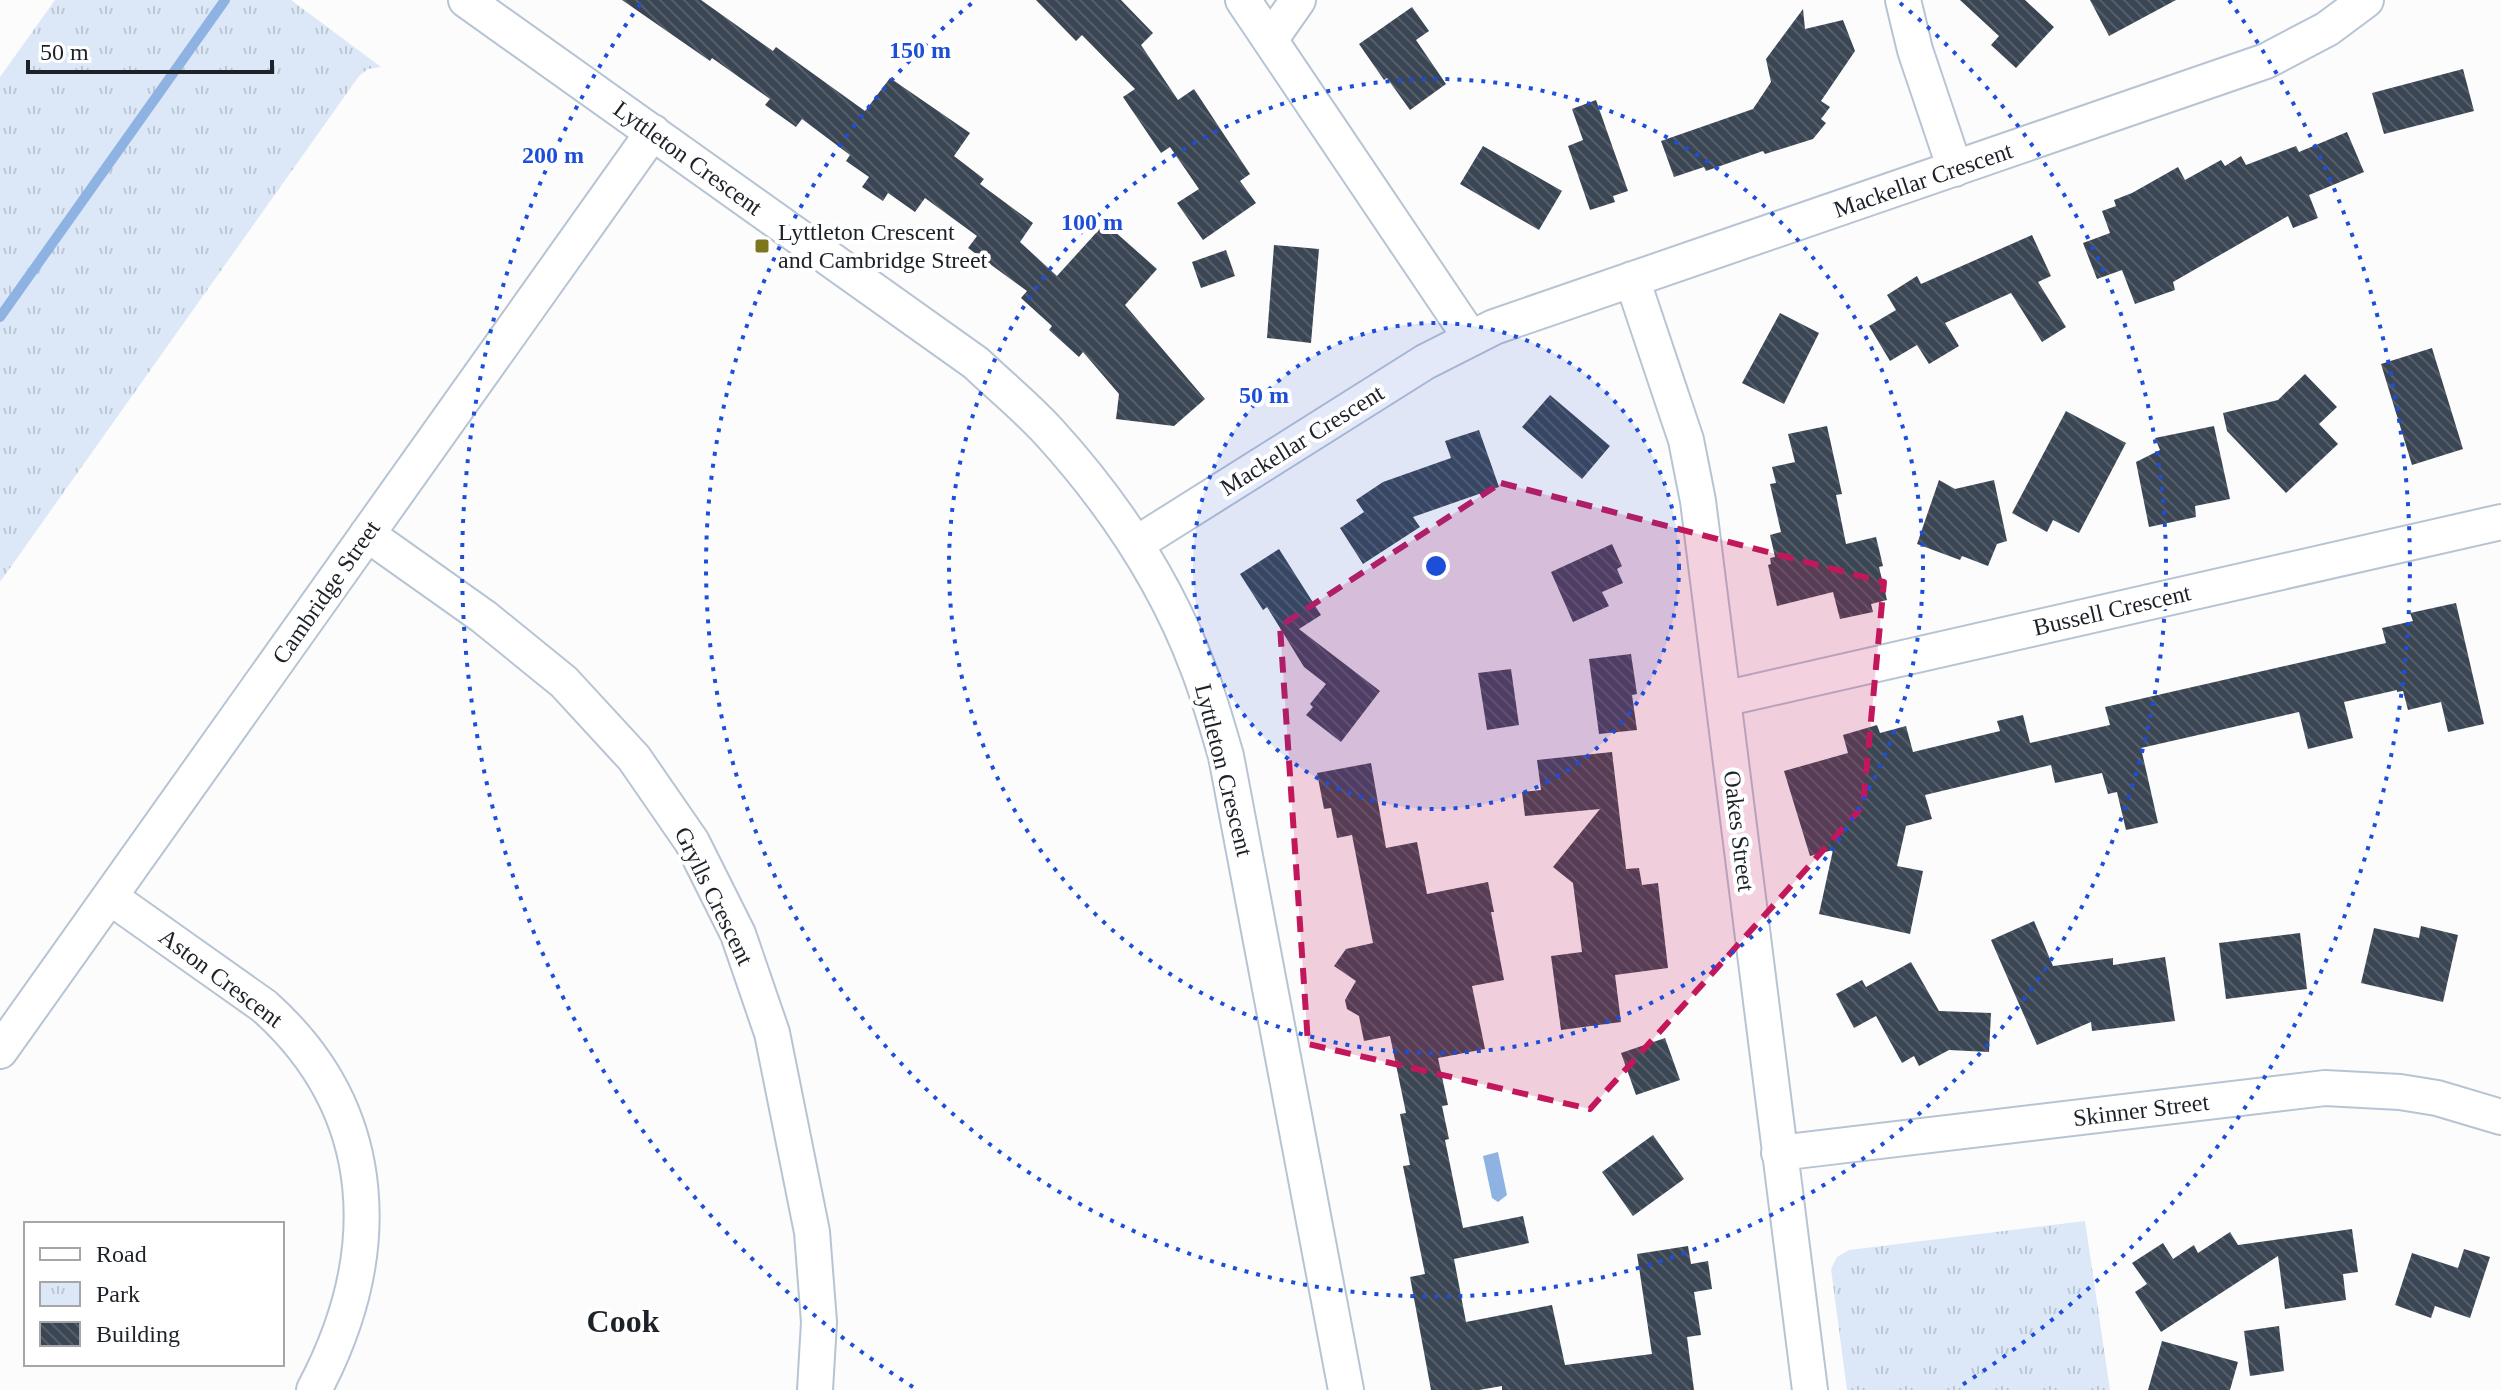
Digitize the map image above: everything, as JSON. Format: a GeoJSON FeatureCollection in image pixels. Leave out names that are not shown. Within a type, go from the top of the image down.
{"type":"FeatureCollection","features":[{"type":"Feature","properties":{"kind":"street","name":"Lyttleton Crescent"},"geometry":{"type":"LineString","coordinates":[[466,0],[976,363],[1047,430],[1109,504],[1136,544],[1159,584],[1198,667],[1226,756],[1346,1390]]}},
{"type":"Feature","properties":{"kind":"street"},"geometry":{"type":"LineString","coordinates":[[1243,0],[1470,337]]}},
{"type":"Feature","properties":{"kind":"street"},"geometry":{"type":"LineString","coordinates":[[1270,40],[1298,0]]}},
{"type":"Feature","properties":{"kind":"street"},"geometry":{"type":"LineString","coordinates":[[1903,0],[1915,50],[1955,169]]}},
{"type":"Feature","properties":{"kind":"street","name":"Mackellar Crescent"},"geometry":{"type":"LineString","coordinates":[[1136,544],[1425,362],[1470,337],[2266,61],[2327,29],[2366,0]]}},
{"type":"Feature","properties":{"kind":"street","name":"Cambridge Street"},"geometry":{"type":"LineString","coordinates":[[0,1051],[653,132]]}},
{"type":"Feature","properties":{"kind":"street","name":"Oakes Street"},"geometry":{"type":"LineString","coordinates":[[1632,279],[1686,440],[1698,501],[1810,1390]]}},
{"type":"Feature","properties":{"kind":"street","name":"Bussell Crescent"},"geometry":{"type":"LineString","coordinates":[[1723,699],[2501,522]]}},
{"type":"Feature","properties":{"kind":"street","name":"Grylls Crescent"},"geometry":{"type":"LineString","coordinates":[[367,534],[484,617],[564,682],[634,758],[692,842],[738,934],[772,1033],[812,1232],[819,1322],[815,1390]]}},
{"type":"Feature","properties":{"kind":"street","name":"Aston Crescent"},"geometry":{"type":"LineString","coordinates":[[110,897],[264,1006],[287,1027],[324,1074],[349,1129],[361,1190],[360,1255],[346,1321],[314,1390]]}},
{"type":"Feature","properties":{"kind":"street","name":"Skinner Street"},"geometry":{"type":"LineString","coordinates":[[1779,1153],[2325,1088],[2413,1094],[2501,1117]]}},
{"type":"Feature","properties":{"kind":"highlighted area"},"geometry":{"type":"Polygon","coordinates":[[[1501,483],[1884,582],[1863,806],[1590,1109],[1308,1044],[1280,626],[1501,483]]]}},
{"type":"Feature","properties":{"kind":"green space"},"geometry":{"type":"Polygon","coordinates":[[[55,0],[291,0],[381,67],[368,69],[359,76],[0,582],[0,77],[55,0]]]}},
{"type":"Feature","properties":{"kind":"green space"},"geometry":{"type":"Polygon","coordinates":[[[2085,1221],[2110,1390],[1847,1390],[1831,1269],[1837,1257],[1849,1250],[2085,1221]]]}},
{"type":"Feature","properties":{"kind":"water"},"geometry":{"type":"Polygon","coordinates":[[[1498,1152],[1507,1195],[1498,1202],[1492,1198],[1483,1156],[1498,1152]]]}},
{"type":"Feature","properties":{"kind":"building"},"geometry":{"type":"Polygon","coordinates":[[[622,0],[701,0],[773,51],[776,47],[865,111],[890,78],[970,133],[954,156],[984,179],[980,184],[1033,223],[1020,242],[1057,276],[1105,223],[1157,269],[1125,305],[1205,399],[1174,426],[1116,419],[1119,394],[1083,352],[1079,357],[1049,330],[1052,326],[1021,298],[1027,291],[968,248],[977,236],[925,198],[915,212],[888,193],[883,201],[862,187],[869,177],[846,161],[850,155],[802,119],[796,127],[765,105],[770,99],[622,0]]]}},
{"type":"Feature","properties":{"kind":"building"},"geometry":{"type":"Polygon","coordinates":[[[1036,0],[1121,0],[1153,33],[1141,45],[1178,100],[1194,89],[1250,174],[1240,181],[1256,203],[1203,240],[1177,203],[1199,189],[1170,147],[1161,153],[1123,97],[1135,89],[1082,35],[1076,41],[1036,0]]]}},
{"type":"Feature","properties":{"kind":"building"},"geometry":{"type":"Polygon","coordinates":[[[1960,0],[2025,0],[2054,27],[2016,68],[1991,45],[1999,36],[1960,0]]]}},
{"type":"Feature","properties":{"kind":"building"},"geometry":{"type":"Polygon","coordinates":[[[2090,0],[2176,0],[2109,36],[2090,0]]]}},
{"type":"Feature","properties":{"kind":"building"},"geometry":{"type":"Polygon","coordinates":[[[1412,7],[1429,31],[1416,40],[1446,84],[1410,110],[1359,44],[1412,7]]]}},
{"type":"Feature","properties":{"kind":"building"},"geometry":{"type":"Polygon","coordinates":[[[1803,9],[1805,29],[1843,20],[1855,51],[1821,101],[1830,107],[1821,119],[1826,123],[1813,139],[1765,154],[1763,151],[1706,171],[1704,167],[1674,177],[1661,141],[1753,109],[1771,82],[1766,59],[1803,9]]]}},
{"type":"Feature","properties":{"kind":"building"},"geometry":{"type":"Polygon","coordinates":[[[2463,69],[2474,111],[2384,134],[2372,93],[2463,69]]]}},
{"type":"Feature","properties":{"kind":"building"},"geometry":{"type":"Polygon","coordinates":[[[1596,100],[1628,191],[1613,196],[1615,202],[1590,210],[1568,146],[1583,140],[1572,109],[1596,100]]]}},
{"type":"Feature","properties":{"kind":"building"},"geometry":{"type":"Polygon","coordinates":[[[2347,132],[2364,172],[2309,195],[2318,218],[2293,228],[2288,216],[2173,282],[2175,290],[2135,304],[2122,270],[2097,279],[2083,243],[2110,233],[2102,211],[2116,206],[2114,200],[2178,167],[2185,180],[2221,160],[2225,166],[2241,156],[2246,165],[2296,146],[2299,152],[2347,132]]]}},
{"type":"Feature","properties":{"kind":"building"},"geometry":{"type":"Polygon","coordinates":[[[1483,146],[1562,191],[1539,230],[1460,184],[1483,146]]]}},
{"type":"Feature","properties":{"kind":"building"},"geometry":{"type":"Polygon","coordinates":[[[2032,235],[2051,276],[2038,282],[2066,327],[2042,342],[2011,293],[1945,323],[1959,346],[1929,364],[1917,345],[1890,361],[1869,326],[1896,310],[1887,295],[1917,276],[1921,284],[2032,235]]]}},
{"type":"Feature","properties":{"kind":"building"},"geometry":{"type":"Polygon","coordinates":[[[1274,245],[1319,249],[1311,343],[1267,338],[1274,245]]]}},
{"type":"Feature","properties":{"kind":"building"},"geometry":{"type":"Polygon","coordinates":[[[1226,250],[1235,276],[1201,288],[1192,262],[1226,250]]]}},
{"type":"Feature","properties":{"kind":"building"},"geometry":{"type":"Polygon","coordinates":[[[1780,313],[1819,333],[1784,404],[1742,383],[1780,313]]]}},
{"type":"Feature","properties":{"kind":"building"},"geometry":{"type":"Polygon","coordinates":[[[2432,348],[2463,449],[2412,465],[2381,364],[2432,348]]]}},
{"type":"Feature","properties":{"kind":"building"},"geometry":{"type":"Polygon","coordinates":[[[2305,374],[2337,407],[2319,424],[2338,444],[2286,493],[2227,431],[2223,413],[2278,400],[2305,374]]]}},
{"type":"Feature","properties":{"kind":"building"},"geometry":{"type":"Polygon","coordinates":[[[1550,395],[1610,446],[1582,479],[1522,427],[1550,395]]]}},
{"type":"Feature","properties":{"kind":"building"},"geometry":{"type":"Polygon","coordinates":[[[2066,411],[2126,443],[2079,533],[2053,520],[2047,532],[2012,513],[2066,411]]]}},
{"type":"Feature","properties":{"kind":"building"},"geometry":{"type":"Polygon","coordinates":[[[1827,426],[1842,494],[1836,495],[1846,544],[1876,537],[1887,600],[1871,604],[1873,612],[1840,619],[1833,592],[1777,606],[1768,565],[1771,564],[1770,558],[1775,557],[1770,535],[1781,532],[1770,484],[1776,483],[1772,467],[1795,462],[1788,434],[1827,426]]]}},
{"type":"Feature","properties":{"kind":"building"},"geometry":{"type":"Polygon","coordinates":[[[2214,426],[2230,499],[2195,506],[2196,517],[2149,527],[2136,462],[2160,450],[2155,438],[2214,426]]]}},
{"type":"Feature","properties":{"kind":"building"},"geometry":{"type":"Polygon","coordinates":[[[1479,430],[1499,487],[1413,517],[1420,527],[1363,564],[1340,528],[1364,512],[1356,500],[1383,482],[1451,458],[1445,441],[1479,430]]]}},
{"type":"Feature","properties":{"kind":"building"},"geometry":{"type":"Polygon","coordinates":[[[1939,480],[1955,489],[1994,480],[2007,541],[1997,544],[1988,566],[1962,556],[1960,560],[1917,544],[1939,480]]]}},
{"type":"Feature","properties":{"kind":"building"},"geometry":{"type":"Polygon","coordinates":[[[1612,544],[1622,566],[1617,569],[1623,583],[1602,592],[1609,606],[1573,622],[1551,572],[1612,544]]]}},
{"type":"Feature","properties":{"kind":"building"},"geometry":{"type":"Polygon","coordinates":[[[1279,549],[1321,615],[1299,629],[1380,691],[1341,742],[1306,715],[1313,707],[1310,704],[1326,684],[1304,667],[1267,607],[1263,610],[1240,574],[1279,549]]]}},
{"type":"Feature","properties":{"kind":"building"},"geometry":{"type":"Polygon","coordinates":[[[2456,603],[2484,724],[2448,732],[2441,702],[2408,710],[2403,691],[2397,690],[2344,702],[2353,738],[2308,749],[2299,712],[2141,748],[2158,823],[2126,830],[2117,792],[2108,794],[2102,773],[2055,783],[2051,765],[1925,795],[1932,819],[1906,826],[1897,866],[1923,871],[1910,934],[1819,914],[1833,850],[1810,856],[1784,771],[1848,753],[1843,735],[1877,725],[1880,733],[1906,726],[1913,752],[2000,731],[1997,721],[2023,715],[2030,743],[2110,725],[2105,707],[2386,643],[2382,628],[2413,621],[2410,613],[2456,603]]]}},
{"type":"Feature","properties":{"kind":"building"},"geometry":{"type":"Polygon","coordinates":[[[1631,654],[1637,694],[1632,695],[1637,730],[1599,734],[1589,659],[1631,654]]]}},
{"type":"Feature","properties":{"kind":"building"},"geometry":{"type":"Polygon","coordinates":[[[1511,669],[1519,725],[1487,730],[1478,673],[1511,669]]]}},
{"type":"Feature","properties":{"kind":"building"},"geometry":{"type":"Polygon","coordinates":[[[1612,752],[1626,869],[1639,868],[1642,885],[1658,883],[1668,968],[1615,975],[1621,1022],[1561,1030],[1551,956],[1582,952],[1573,883],[1553,867],[1600,809],[1525,816],[1522,792],[1541,790],[1537,760],[1612,752]]]}},
{"type":"Feature","properties":{"kind":"building"},"geometry":{"type":"Polygon","coordinates":[[[1371,763],[1386,848],[1417,842],[1427,894],[1488,882],[1494,912],[1491,912],[1504,980],[1472,986],[1485,1049],[1438,1058],[1448,1105],[1442,1106],[1449,1139],[1445,1140],[1463,1228],[1523,1216],[1529,1243],[1454,1259],[1466,1322],[1552,1305],[1565,1365],[1652,1354],[1637,1254],[1688,1246],[1691,1264],[1708,1261],[1712,1289],[1694,1292],[1701,1335],[1687,1337],[1694,1390],[1502,1390],[1502,1386],[1479,1390],[1431,1390],[1410,1277],[1425,1274],[1403,1166],[1410,1165],[1400,1114],[1406,1113],[1390,1036],[1364,1041],[1359,1016],[1347,1009],[1345,1000],[1356,981],[1334,966],[1346,949],[1373,943],[1352,835],[1337,838],[1331,808],[1324,809],[1317,773],[1371,763]]]}},
{"type":"Feature","properties":{"kind":"building"},"geometry":{"type":"Polygon","coordinates":[[[2034,921],[2053,966],[2113,958],[2113,965],[2165,957],[2175,1021],[2092,1031],[2091,1022],[2037,1045],[1991,940],[2034,921]]]}},
{"type":"Feature","properties":{"kind":"building"},"geometry":{"type":"Polygon","coordinates":[[[2421,926],[2458,935],[2443,1002],[2361,983],[2374,928],[2419,938],[2421,926]]]}},
{"type":"Feature","properties":{"kind":"building"},"geometry":{"type":"Polygon","coordinates":[[[2300,933],[2307,989],[2226,999],[2219,943],[2300,933]]]}},
{"type":"Feature","properties":{"kind":"building"},"geometry":{"type":"Polygon","coordinates":[[[1911,962],[1939,1011],[1991,1013],[1989,1052],[1949,1050],[1919,1066],[1914,1056],[1902,1063],[1876,1016],[1854,1028],[1836,994],[1862,980],[1866,987],[1911,962]]]}},
{"type":"Feature","properties":{"kind":"building"},"geometry":{"type":"Polygon","coordinates":[[[1665,1038],[1680,1080],[1636,1095],[1621,1053],[1665,1038]]]}},
{"type":"Feature","properties":{"kind":"building"},"geometry":{"type":"Polygon","coordinates":[[[1653,1135],[1684,1179],[1633,1216],[1602,1172],[1653,1135]]]}},
{"type":"Feature","properties":{"kind":"building"},"geometry":{"type":"Polygon","coordinates":[[[2352,1229],[2358,1272],[2343,1274],[2346,1300],[2285,1309],[2278,1256],[2161,1332],[2135,1292],[2147,1284],[2132,1263],[2163,1243],[2173,1259],[2194,1245],[2198,1253],[2230,1232],[2238,1245],[2352,1229]]]}},
{"type":"Feature","properties":{"kind":"building"},"geometry":{"type":"Polygon","coordinates":[[[2464,1249],[2490,1257],[2470,1318],[2435,1306],[2431,1318],[2395,1305],[2412,1253],[2458,1268],[2464,1249]]]}},
{"type":"Feature","properties":{"kind":"building"},"geometry":{"type":"Polygon","coordinates":[[[2279,1326],[2284,1371],[2250,1376],[2244,1331],[2279,1326]]]}},
{"type":"Feature","properties":{"kind":"building"},"geometry":{"type":"Polygon","coordinates":[[[2162,1341],[2238,1362],[2230,1390],[2148,1390],[2162,1341]]]}},
{"type":"Feature","properties":{"kind":"waterway"},"geometry":{"type":"LineString","coordinates":[[0,317],[225,0]]}},
{"type":"Feature","properties":{"kind":"place","name":"Lyttleton Crescent and Cambridge Street"},"geometry":{"type":"Point","coordinates":[762,246]}},
{"type":"Feature","properties":{"kind":"district","name":"Cook"},"geometry":{"type":"Point","coordinates":[623,1321]}}]}
